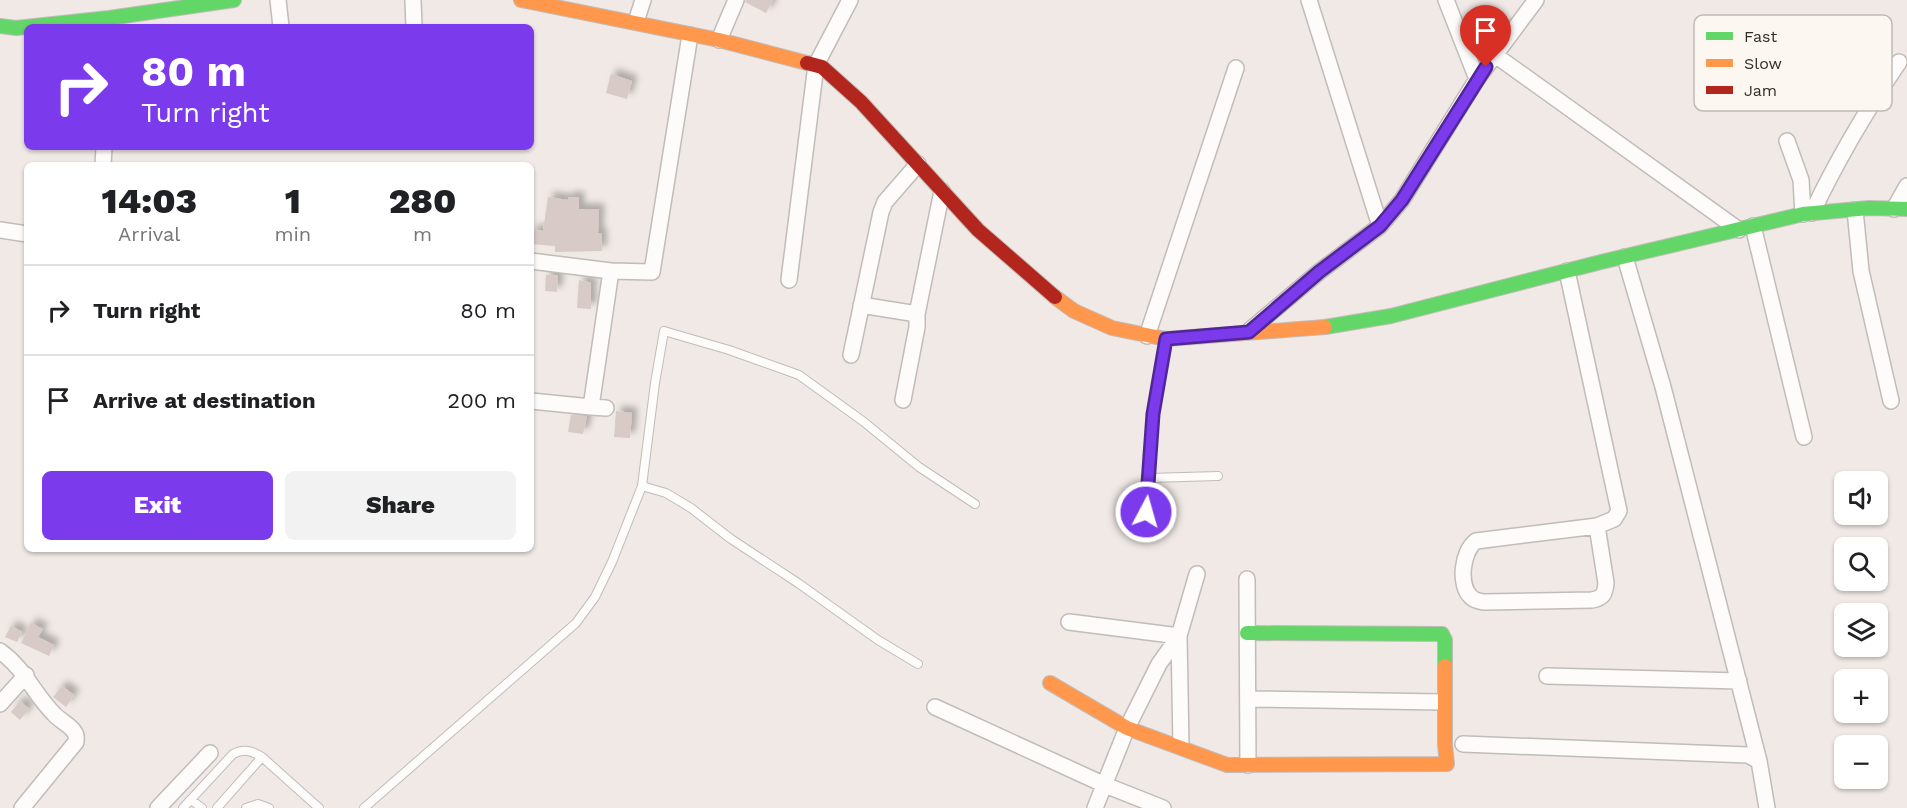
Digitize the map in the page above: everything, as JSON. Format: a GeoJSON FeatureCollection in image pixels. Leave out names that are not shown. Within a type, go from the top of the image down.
{"type":"FeatureCollection","features":[{"type":"Feature","properties":{"kind":"street"},"geometry":{"type":"LineString","coordinates":[[90,24],[109,23],[234,0]]}},
{"type":"Feature","properties":{"kind":"street"},"geometry":{"type":"LineString","coordinates":[[278,0],[281,24]]}},
{"type":"Feature","properties":{"kind":"street"},"geometry":{"type":"LineString","coordinates":[[413,0],[414,24]]}},
{"type":"Feature","properties":{"kind":"street"},"geometry":{"type":"LineString","coordinates":[[521,0],[719,40],[816,65],[830,72],[861,102],[978,230],[1060,301],[1074,311],[1103,325],[1166,339],[1322,327],[1391,316],[1807,214],[1900,209],[1907,186]]}},
{"type":"Feature","properties":{"kind":"street"},"geometry":{"type":"LineString","coordinates":[[636,22],[643,0]]}},
{"type":"Feature","properties":{"kind":"street"},"geometry":{"type":"LineString","coordinates":[[719,40],[736,0]]}},
{"type":"Feature","properties":{"kind":"street"},"geometry":{"type":"LineString","coordinates":[[789,280],[816,65],[850,0]]}},
{"type":"Feature","properties":{"kind":"street"},"geometry":{"type":"LineString","coordinates":[[1310,0],[1380,226]]}},
{"type":"Feature","properties":{"kind":"street"},"geometry":{"type":"LineString","coordinates":[[1446,0],[1477,79]]}},
{"type":"Feature","properties":{"kind":"street"},"geometry":{"type":"LineString","coordinates":[[1249,332],[1319,272],[1380,226],[1402,200],[1477,79],[1536,0]]}},
{"type":"Feature","properties":{"kind":"street"},"geometry":{"type":"LineString","coordinates":[[0,26],[24,28]]}},
{"type":"Feature","properties":{"kind":"street"},"geometry":{"type":"LineString","coordinates":[[534,261],[611,271],[652,272],[690,35]]}},
{"type":"Feature","properties":{"kind":"street"},"geometry":{"type":"LineString","coordinates":[[1495,55],[1746,228],[1804,437]]}},
{"type":"Feature","properties":{"kind":"street"},"geometry":{"type":"LineString","coordinates":[[1892,72],[1899,62]]}},
{"type":"Feature","properties":{"kind":"street"},"geometry":{"type":"LineString","coordinates":[[1147,336],[1236,68]]}},
{"type":"Feature","properties":{"kind":"street"},"geometry":{"type":"LineString","coordinates":[[1807,214],[1867,111]]}},
{"type":"Feature","properties":{"kind":"street"},"geometry":{"type":"LineString","coordinates":[[1786,141],[1801,180],[1807,214]]}},
{"type":"Feature","properties":{"kind":"street"},"geometry":{"type":"LineString","coordinates":[[851,355],[881,212],[885,202],[918,164]]}},
{"type":"Feature","properties":{"kind":"street"},"geometry":{"type":"LineString","coordinates":[[903,400],[917,327],[917,314],[942,191]]}},
{"type":"Feature","properties":{"kind":"street"},"geometry":{"type":"LineString","coordinates":[[1855,210],[1861,271],[1891,401]]}},
{"type":"Feature","properties":{"kind":"street"},"geometry":{"type":"LineString","coordinates":[[0,230],[24,234]]}},
{"type":"Feature","properties":{"kind":"street"},"geometry":{"type":"LineString","coordinates":[[1625,257],[1663,387],[1739,681],[1759,761],[1767,808]]}},
{"type":"Feature","properties":{"kind":"street"},"geometry":{"type":"LineString","coordinates":[[534,401],[599,407],[611,271]]}},
{"type":"Feature","properties":{"kind":"street"},"geometry":{"type":"LineString","coordinates":[[1567,271],[1618,511],[1614,519],[1597,526],[1476,541],[1467,550],[1464,560],[1464,586],[1475,600],[1484,602],[1600,598],[1605,592],[1606,583],[1597,526]]}},
{"type":"Feature","properties":{"kind":"street"},"geometry":{"type":"LineString","coordinates":[[861,305],[917,314]]}},
{"type":"Feature","properties":{"kind":"street"},"geometry":{"type":"LineString","coordinates":[[1181,746],[1179,636],[1197,574]]}},
{"type":"Feature","properties":{"kind":"street"},"geometry":{"type":"LineString","coordinates":[[1247,579],[1248,765]]}},
{"type":"Feature","properties":{"kind":"street"},"geometry":{"type":"LineString","coordinates":[[1069,622],[1179,636]]}},
{"type":"Feature","properties":{"kind":"street"},"geometry":{"type":"LineString","coordinates":[[1050,683],[1127,728],[1181,746],[1227,765],[1447,764],[1444,702],[1445,640],[1442,634],[1247,633]]}},
{"type":"Feature","properties":{"kind":"street"},"geometry":{"type":"LineString","coordinates":[[1095,808],[1127,728],[1159,664],[1179,636]]}},
{"type":"Feature","properties":{"kind":"street"},"geometry":{"type":"LineString","coordinates":[[0,651],[26,675],[39,697],[55,715],[74,731],[76,742],[22,808]]}},
{"type":"Feature","properties":{"kind":"street"},"geometry":{"type":"LineString","coordinates":[[0,704],[26,675]]}},
{"type":"Feature","properties":{"kind":"street"},"geometry":{"type":"LineString","coordinates":[[1547,676],[1739,681]]}},
{"type":"Feature","properties":{"kind":"street"},"geometry":{"type":"LineString","coordinates":[[1248,699],[1444,702]]}},
{"type":"Feature","properties":{"kind":"street"},"geometry":{"type":"LineString","coordinates":[[935,707],[1105,785],[1163,808]]}},
{"type":"Feature","properties":{"kind":"street"},"geometry":{"type":"LineString","coordinates":[[1463,744],[1748,754],[1759,761]]}},
{"type":"Feature","properties":{"kind":"street"},"geometry":{"type":"LineString","coordinates":[[158,808],[210,753]]}},
{"type":"Feature","properties":{"kind":"lane"},"geometry":{"type":"LineString","coordinates":[[364,808],[576,623],[595,597],[612,562],[642,486],[664,331],[729,350],[799,375],[864,422],[919,467],[975,504]]}},
{"type":"Feature","properties":{"kind":"lane"},"geometry":{"type":"LineString","coordinates":[[1146,512],[1153,414],[1166,339]]}},
{"type":"Feature","properties":{"kind":"lane"},"geometry":{"type":"LineString","coordinates":[[1149,478],[1218,476]]}},
{"type":"Feature","properties":{"kind":"lane"},"geometry":{"type":"LineString","coordinates":[[642,486],[666,493],[691,508],[731,539],[878,640],[918,663]]}},
{"type":"Feature","properties":{"kind":"lane"},"geometry":{"type":"LineString","coordinates":[[183,808],[238,751],[252,751],[262,757],[319,808]]}},
{"type":"Feature","properties":{"kind":"lane"},"geometry":{"type":"LineString","coordinates":[[217,808],[262,757]]}},
{"type":"Feature","properties":{"kind":"lane"},"geometry":{"type":"LineString","coordinates":[[191,800],[202,808]]}},
{"type":"Feature","properties":{"kind":"lane"},"geometry":{"type":"LineString","coordinates":[[246,808],[258,804],[269,808]]}},
{"type":"Feature","properties":{"kind":"building"},"geometry":{"type":"Polygon","coordinates":[[[746,0],[773,0],[766,13],[745,2],[746,0]]]}},
{"type":"Feature","properties":{"kind":"building"},"geometry":{"type":"Polygon","coordinates":[[[611,74],[632,81],[627,99],[606,93],[611,74]]]}},
{"type":"Feature","properties":{"kind":"building"},"geometry":{"type":"Polygon","coordinates":[[[548,197],[568,200],[568,197],[579,197],[579,209],[599,209],[598,233],[601,233],[602,251],[555,252],[555,246],[534,244],[534,230],[543,231],[548,197]]]}},
{"type":"Feature","properties":{"kind":"building"},"geometry":{"type":"Polygon","coordinates":[[[546,275],[558,275],[557,292],[545,291],[546,275]]]}},
{"type":"Feature","properties":{"kind":"building"},"geometry":{"type":"Polygon","coordinates":[[[579,280],[591,283],[591,309],[577,308],[579,280]]]}},
{"type":"Feature","properties":{"kind":"building"},"geometry":{"type":"Polygon","coordinates":[[[616,411],[632,413],[630,438],[614,437],[616,411]]]}},
{"type":"Feature","properties":{"kind":"building"},"geometry":{"type":"Polygon","coordinates":[[[571,415],[587,416],[583,434],[568,432],[571,415]]]}},
{"type":"Feature","properties":{"kind":"building"},"geometry":{"type":"Polygon","coordinates":[[[31,623],[43,629],[38,637],[54,645],[49,656],[21,643],[31,623]]]}},
{"type":"Feature","properties":{"kind":"building"},"geometry":{"type":"Polygon","coordinates":[[[11,626],[22,632],[17,642],[5,637],[11,626]]]}},
{"type":"Feature","properties":{"kind":"building"},"geometry":{"type":"Polygon","coordinates":[[[62,686],[74,695],[66,707],[53,697],[62,686]]]}},
{"type":"Feature","properties":{"kind":"building"},"geometry":{"type":"Polygon","coordinates":[[[20,701],[29,709],[20,720],[11,712],[20,701]]]}},
{"type":"Feature","properties":{"kind":"traffic: fast"},"geometry":{"type":"LineString","coordinates":[[53,24],[234,0]]}},
{"type":"Feature","properties":{"kind":"traffic: fast"},"geometry":{"type":"LineString","coordinates":[[0,26],[24,27]]}},
{"type":"Feature","properties":{"kind":"traffic: fast"},"geometry":{"type":"LineString","coordinates":[[1325,327],[1391,316],[1601,262],[1803,214],[1869,208],[1907,209]]}},
{"type":"Feature","properties":{"kind":"traffic: fast"},"geometry":{"type":"LineString","coordinates":[[1247,633],[1442,634],[1445,640],[1445,666]]}},
{"type":"Feature","properties":{"kind":"traffic: slow"},"geometry":{"type":"LineString","coordinates":[[521,0],[719,40],[807,63]]}},
{"type":"Feature","properties":{"kind":"traffic: slow"},"geometry":{"type":"LineString","coordinates":[[1055,297],[1074,311],[1112,328],[1166,339],[1325,327]]}},
{"type":"Feature","properties":{"kind":"traffic: slow"},"geometry":{"type":"LineString","coordinates":[[1050,683],[1127,728],[1227,765],[1447,764],[1445,666]]}},
{"type":"Feature","properties":{"kind":"traffic: jam"},"geometry":{"type":"LineString","coordinates":[[807,63],[822,67],[861,102],[978,230],[1055,297]]}},
{"type":"Feature","properties":{"kind":"route"},"geometry":{"type":"LineString","coordinates":[[1146,512],[1153,414],[1166,339],[1249,332],[1319,272],[1380,226],[1402,200],[1486,67]]}}]}
